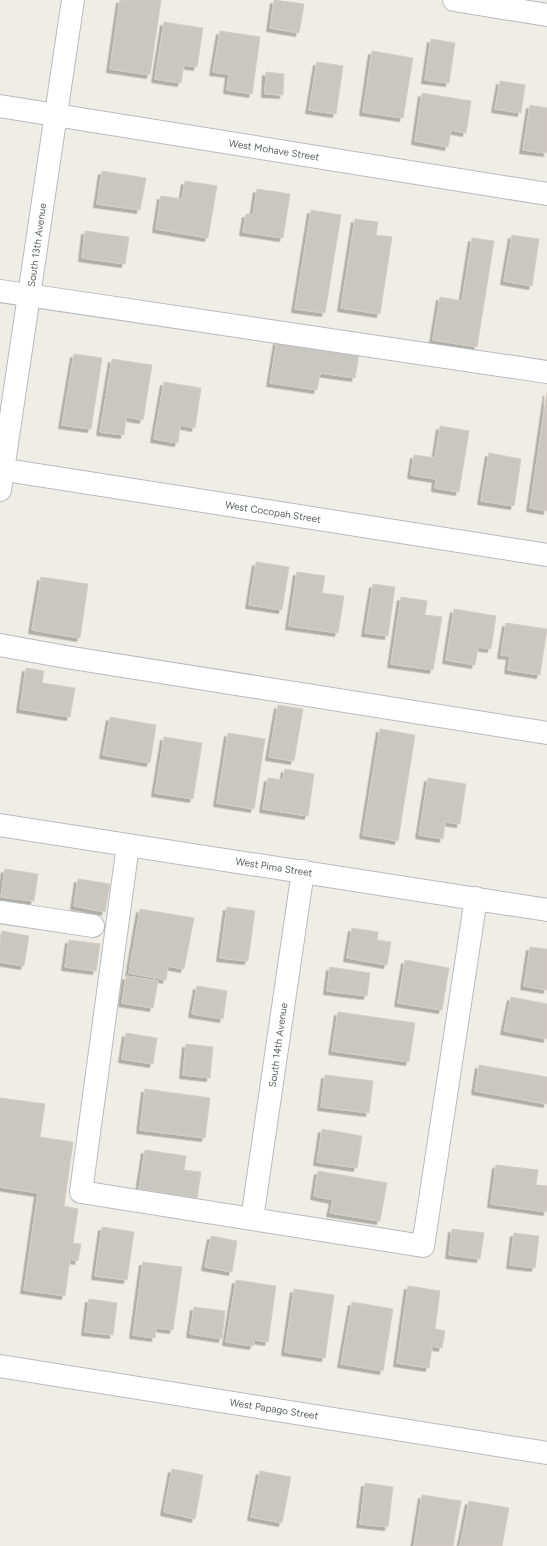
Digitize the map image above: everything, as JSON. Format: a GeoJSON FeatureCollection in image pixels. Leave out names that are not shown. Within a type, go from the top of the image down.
{"type":"FeatureCollection","features":[{"type":"Feature","properties":{"kind":"street","name":"South 13th Avenue"},"geometry":{"type":"LineString","coordinates":[[1,476],[73,0]]}},
{"type":"Feature","properties":{"kind":"street"},"geometry":{"type":"LineString","coordinates":[[454,0],[547,15]]}},
{"type":"Feature","properties":{"kind":"street","name":"West Mohave Street"},"geometry":{"type":"LineString","coordinates":[[0,106],[547,194]]}},
{"type":"Feature","properties":{"kind":"street"},"geometry":{"type":"LineString","coordinates":[[0,291],[547,372]]}},
{"type":"Feature","properties":{"kind":"street","name":"West Cocopah Street"},"geometry":{"type":"LineString","coordinates":[[1,476],[547,555]]}},
{"type":"Feature","properties":{"kind":"street"},"geometry":{"type":"LineString","coordinates":[[0,645],[66,657],[547,734]]}},
{"type":"Feature","properties":{"kind":"street","name":"West Pima Street"},"geometry":{"type":"LineString","coordinates":[[0,825],[547,910]]}},
{"type":"Feature","properties":{"kind":"street"},"geometry":{"type":"LineString","coordinates":[[128,845],[81,1192],[423,1246],[476,898]]}},
{"type":"Feature","properties":{"kind":"street","name":"South 14th Avenue"},"geometry":{"type":"LineString","coordinates":[[252,1219],[303,871]]}},
{"type":"Feature","properties":{"kind":"street"},"geometry":{"type":"LineString","coordinates":[[0,912],[93,926]]}},
{"type":"Feature","properties":{"kind":"street","name":"West Papago Street"},"geometry":{"type":"LineString","coordinates":[[0,1366],[547,1452]]}},
{"type":"Feature","properties":{"kind":"building"},"geometry":{"type":"Polygon","coordinates":[[[120,0],[161,0],[150,75],[110,69],[120,0]]]}},
{"type":"Feature","properties":{"kind":"building"},"geometry":{"type":"Polygon","coordinates":[[[274,0],[304,4],[299,33],[270,28],[274,0]]]}},
{"type":"Feature","properties":{"kind":"building"},"geometry":{"type":"Polygon","coordinates":[[[164,22],[203,28],[197,67],[184,65],[181,83],[155,79],[164,22]]]}},
{"type":"Feature","properties":{"kind":"building"},"geometry":{"type":"Polygon","coordinates":[[[220,31],[260,37],[252,94],[227,90],[229,74],[213,72],[220,31]]]}},
{"type":"Feature","properties":{"kind":"building"},"geometry":{"type":"Polygon","coordinates":[[[431,39],[455,43],[449,83],[425,80],[431,39]]]}},
{"type":"Feature","properties":{"kind":"building"},"geometry":{"type":"Polygon","coordinates":[[[372,51],[413,58],[403,118],[363,112],[372,51]]]}},
{"type":"Feature","properties":{"kind":"building"},"geometry":{"type":"Polygon","coordinates":[[[317,62],[343,66],[336,114],[309,110],[317,62]]]}},
{"type":"Feature","properties":{"kind":"building"},"geometry":{"type":"Polygon","coordinates":[[[266,72],[284,74],[283,95],[265,94],[266,72]]]}},
{"type":"Feature","properties":{"kind":"building"},"geometry":{"type":"Polygon","coordinates":[[[500,81],[525,85],[521,113],[495,109],[500,81]]]}},
{"type":"Feature","properties":{"kind":"building"},"geometry":{"type":"Polygon","coordinates":[[[422,93],[471,101],[466,133],[451,130],[448,147],[415,141],[422,93]]]}},
{"type":"Feature","properties":{"kind":"building"},"geometry":{"type":"Polygon","coordinates":[[[530,105],[547,108],[547,153],[523,150],[530,105]]]}},
{"type":"Feature","properties":{"kind":"building"},"geometry":{"type":"Polygon","coordinates":[[[102,171],[146,178],[140,210],[97,204],[102,171]]]}},
{"type":"Feature","properties":{"kind":"building"},"geometry":{"type":"Polygon","coordinates":[[[185,181],[217,186],[208,238],[156,229],[161,196],[182,199],[185,181]]]}},
{"type":"Feature","properties":{"kind":"building"},"geometry":{"type":"Polygon","coordinates":[[[257,189],[290,194],[283,238],[243,232],[246,214],[253,215],[257,189]]]}},
{"type":"Feature","properties":{"kind":"building"},"geometry":{"type":"Polygon","coordinates":[[[311,210],[341,215],[325,313],[295,309],[311,210]]]}},
{"type":"Feature","properties":{"kind":"building"},"geometry":{"type":"Polygon","coordinates":[[[355,219],[378,222],[376,235],[392,237],[380,314],[341,308],[355,219]]]}},
{"type":"Feature","properties":{"kind":"building"},"geometry":{"type":"Polygon","coordinates":[[[85,231],[129,237],[125,264],[82,258],[85,231]]]}},
{"type":"Feature","properties":{"kind":"building"},"geometry":{"type":"Polygon","coordinates":[[[512,235],[539,239],[532,286],[504,281],[512,235]]]}},
{"type":"Feature","properties":{"kind":"building"},"geometry":{"type":"Polygon","coordinates":[[[472,238],[494,241],[477,347],[433,340],[440,297],[462,301],[472,238]]]}},
{"type":"Feature","properties":{"kind":"building"},"geometry":{"type":"Polygon","coordinates":[[[277,341],[359,354],[355,378],[320,373],[317,390],[270,383],[277,341]]]}},
{"type":"Feature","properties":{"kind":"building"},"geometry":{"type":"Polygon","coordinates":[[[74,354],[102,358],[91,429],[62,425],[74,354]]]}},
{"type":"Feature","properties":{"kind":"building"},"geometry":{"type":"Polygon","coordinates":[[[112,359],[152,365],[143,420],[126,417],[124,435],[100,432],[112,359]]]}},
{"type":"Feature","properties":{"kind":"building"},"geometry":{"type":"Polygon","coordinates":[[[164,382],[201,388],[195,428],[180,425],[178,443],[154,439],[164,382]]]}},
{"type":"Feature","properties":{"kind":"building"},"geometry":{"type":"Polygon","coordinates":[[[547,392],[547,511],[530,508],[547,392]]]}},
{"type":"Feature","properties":{"kind":"building"},"geometry":{"type":"Polygon","coordinates":[[[440,426],[469,431],[459,492],[435,488],[436,479],[411,475],[414,455],[435,458],[440,426]]]}},
{"type":"Feature","properties":{"kind":"building"},"geometry":{"type":"Polygon","coordinates":[[[489,453],[521,459],[514,506],[481,501],[489,453]]]}},
{"type":"Feature","properties":{"kind":"building"},"geometry":{"type":"Polygon","coordinates":[[[256,562],[289,567],[282,610],[249,605],[256,562]]]}},
{"type":"Feature","properties":{"kind":"building"},"geometry":{"type":"Polygon","coordinates":[[[297,572],[325,576],[322,593],[344,596],[338,633],[289,626],[297,572]]]}},
{"type":"Feature","properties":{"kind":"building"},"geometry":{"type":"Polygon","coordinates":[[[41,577],[88,584],[80,638],[32,630],[41,577]]]}},
{"type":"Feature","properties":{"kind":"building"},"geometry":{"type":"Polygon","coordinates":[[[373,584],[395,587],[388,636],[365,633],[373,584]]]}},
{"type":"Feature","properties":{"kind":"building"},"geometry":{"type":"Polygon","coordinates":[[[401,597],[427,601],[425,615],[442,617],[433,670],[391,664],[401,597]]]}},
{"type":"Feature","properties":{"kind":"building"},"geometry":{"type":"Polygon","coordinates":[[[454,609],[496,616],[491,649],[478,647],[475,665],[446,660],[454,609]]]}},
{"type":"Feature","properties":{"kind":"building"},"geometry":{"type":"Polygon","coordinates":[[[506,623],[547,629],[540,675],[508,670],[510,656],[501,655],[506,623]]]}},
{"type":"Feature","properties":{"kind":"building"},"geometry":{"type":"Polygon","coordinates":[[[26,668],[44,671],[42,683],[75,688],[70,717],[20,709],[26,668]]]}},
{"type":"Feature","properties":{"kind":"building"},"geometry":{"type":"Polygon","coordinates":[[[278,705],[303,709],[294,761],[269,757],[278,705]]]}},
{"type":"Feature","properties":{"kind":"building"},"geometry":{"type":"Polygon","coordinates":[[[110,717],[156,725],[150,763],[103,755],[110,717]]]}},
{"type":"Feature","properties":{"kind":"building"},"geometry":{"type":"Polygon","coordinates":[[[380,729],[415,735],[398,841],[363,835],[380,729]]]}},
{"type":"Feature","properties":{"kind":"building"},"geometry":{"type":"Polygon","coordinates":[[[228,733],[265,739],[254,809],[217,803],[228,733]]]}},
{"type":"Feature","properties":{"kind":"building"},"geometry":{"type":"Polygon","coordinates":[[[164,737],[202,743],[193,799],[155,793],[164,737]]]}},
{"type":"Feature","properties":{"kind":"building"},"geometry":{"type":"Polygon","coordinates":[[[285,769],[314,774],[308,816],[263,809],[268,778],[283,780],[285,769]]]}},
{"type":"Feature","properties":{"kind":"building"},"geometry":{"type":"Polygon","coordinates":[[[428,778],[466,784],[460,824],[445,822],[443,839],[419,835],[428,778]]]}},
{"type":"Feature","properties":{"kind":"building"},"geometry":{"type":"Polygon","coordinates":[[[5,869],[38,874],[34,901],[1,897],[5,869]]]}},
{"type":"Feature","properties":{"kind":"building"},"geometry":{"type":"Polygon","coordinates":[[[78,879],[110,884],[105,912],[74,906],[78,879]]]}},
{"type":"Feature","properties":{"kind":"building"},"geometry":{"type":"Polygon","coordinates":[[[227,907],[255,911],[248,961],[220,958],[227,907]]]}},
{"type":"Feature","properties":{"kind":"building"},"geometry":{"type":"Polygon","coordinates":[[[140,909],[194,918],[184,969],[168,966],[166,980],[129,973],[140,909]]]}},
{"type":"Feature","properties":{"kind":"building"},"geometry":{"type":"Polygon","coordinates":[[[352,928],[378,932],[377,940],[391,942],[387,965],[347,958],[352,928]]]}},
{"type":"Feature","properties":{"kind":"building"},"geometry":{"type":"Polygon","coordinates":[[[2,931],[29,936],[24,966],[0,962],[2,931]]]}},
{"type":"Feature","properties":{"kind":"building"},"geometry":{"type":"Polygon","coordinates":[[[69,940],[100,944],[96,971],[65,967],[69,940]]]}},
{"type":"Feature","properties":{"kind":"building"},"geometry":{"type":"Polygon","coordinates":[[[530,947],[547,949],[547,990],[524,986],[530,947]]]}},
{"type":"Feature","properties":{"kind":"building"},"geometry":{"type":"Polygon","coordinates":[[[405,960],[449,968],[442,1010],[398,1003],[405,960]]]}},
{"type":"Feature","properties":{"kind":"building"},"geometry":{"type":"Polygon","coordinates":[[[330,967],[370,973],[367,996],[327,991],[330,967]]]}},
{"type":"Feature","properties":{"kind":"building"},"geometry":{"type":"Polygon","coordinates":[[[126,976],[158,981],[153,1008],[122,1003],[126,976]]]}},
{"type":"Feature","properties":{"kind":"building"},"geometry":{"type":"Polygon","coordinates":[[[197,986],[227,991],[223,1019],[192,1014],[197,986]]]}},
{"type":"Feature","properties":{"kind":"building"},"geometry":{"type":"Polygon","coordinates":[[[511,997],[547,1004],[547,1039],[504,1031],[511,997]]]}},
{"type":"Feature","properties":{"kind":"building"},"geometry":{"type":"Polygon","coordinates":[[[338,1012],[415,1023],[409,1062],[332,1051],[338,1012]]]}},
{"type":"Feature","properties":{"kind":"building"},"geometry":{"type":"Polygon","coordinates":[[[126,1033],[157,1038],[153,1064],[122,1059],[126,1033]]]}},
{"type":"Feature","properties":{"kind":"building"},"geometry":{"type":"Polygon","coordinates":[[[186,1044],[213,1047],[210,1078],[183,1075],[186,1044]]]}},
{"type":"Feature","properties":{"kind":"building"},"geometry":{"type":"Polygon","coordinates":[[[479,1065],[547,1077],[547,1104],[475,1091],[479,1065]]]}},
{"type":"Feature","properties":{"kind":"building"},"geometry":{"type":"Polygon","coordinates":[[[325,1075],[373,1081],[369,1113],[321,1107],[325,1075]]]}},
{"type":"Feature","properties":{"kind":"building"},"geometry":{"type":"Polygon","coordinates":[[[145,1089],[210,1098],[205,1138],[140,1130],[145,1089]]]}},
{"type":"Feature","properties":{"kind":"building"},"geometry":{"type":"Polygon","coordinates":[[[0,1098],[45,1104],[40,1137],[73,1142],[64,1206],[78,1209],[73,1243],[81,1244],[78,1261],[70,1259],[65,1296],[24,1290],[38,1193],[0,1187],[0,1098]]]}},
{"type":"Feature","properties":{"kind":"building"},"geometry":{"type":"Polygon","coordinates":[[[322,1129],[362,1136],[357,1168],[317,1162],[322,1129]]]}},
{"type":"Feature","properties":{"kind":"building"},"geometry":{"type":"Polygon","coordinates":[[[145,1150],[186,1156],[184,1170],[201,1172],[197,1198],[139,1189],[145,1150]]]}},
{"type":"Feature","properties":{"kind":"building"},"geometry":{"type":"Polygon","coordinates":[[[496,1165],[538,1170],[536,1185],[547,1186],[547,1212],[491,1204],[496,1165]]]}},
{"type":"Feature","properties":{"kind":"building"},"geometry":{"type":"Polygon","coordinates":[[[318,1171],[387,1183],[380,1221],[330,1213],[333,1200],[314,1196],[318,1171]]]}},
{"type":"Feature","properties":{"kind":"building"},"geometry":{"type":"Polygon","coordinates":[[[102,1227],[134,1232],[127,1280],[95,1276],[102,1227]]]}},
{"type":"Feature","properties":{"kind":"building"},"geometry":{"type":"Polygon","coordinates":[[[452,1229],[484,1233],[480,1259],[449,1255],[452,1229]]]}},
{"type":"Feature","properties":{"kind":"building"},"geometry":{"type":"Polygon","coordinates":[[[514,1233],[539,1236],[535,1268],[510,1265],[514,1233]]]}},
{"type":"Feature","properties":{"kind":"building"},"geometry":{"type":"Polygon","coordinates":[[[211,1236],[237,1241],[232,1272],[205,1267],[211,1236]]]}},
{"type":"Feature","properties":{"kind":"building"},"geometry":{"type":"Polygon","coordinates":[[[143,1262],[182,1267],[173,1330],[156,1328],[155,1338],[133,1335],[143,1262]]]}},
{"type":"Feature","properties":{"kind":"building"},"geometry":{"type":"Polygon","coordinates":[[[236,1280],[276,1286],[268,1342],[255,1340],[253,1346],[226,1342],[236,1280]]]}},
{"type":"Feature","properties":{"kind":"building"},"geometry":{"type":"Polygon","coordinates":[[[408,1286],[440,1291],[435,1329],[445,1331],[442,1348],[432,1346],[429,1368],[397,1363],[408,1286]]]}},
{"type":"Feature","properties":{"kind":"building"},"geometry":{"type":"Polygon","coordinates":[[[294,1289],[334,1295],[325,1358],[285,1352],[294,1289]]]}},
{"type":"Feature","properties":{"kind":"building"},"geometry":{"type":"Polygon","coordinates":[[[89,1299],[117,1303],[113,1335],[85,1332],[89,1299]]]}},
{"type":"Feature","properties":{"kind":"building"},"geometry":{"type":"Polygon","coordinates":[[[352,1302],[393,1309],[383,1371],[341,1364],[352,1302]]]}},
{"type":"Feature","properties":{"kind":"building"},"geometry":{"type":"Polygon","coordinates":[[[194,1307],[225,1311],[222,1339],[190,1334],[194,1307]]]}},
{"type":"Feature","properties":{"kind":"building"},"geometry":{"type":"Polygon","coordinates":[[[172,1469],[203,1475],[195,1519],[164,1512],[172,1469]]]}},
{"type":"Feature","properties":{"kind":"building"},"geometry":{"type":"Polygon","coordinates":[[[260,1471],[291,1477],[282,1523],[251,1517],[260,1471]]]}},
{"type":"Feature","properties":{"kind":"building"},"geometry":{"type":"Polygon","coordinates":[[[365,1483],[393,1487],[388,1527],[360,1524],[365,1483]]]}},
{"type":"Feature","properties":{"kind":"building"},"geometry":{"type":"Polygon","coordinates":[[[422,1495],[461,1501],[453,1546],[414,1546],[422,1495]]]}},
{"type":"Feature","properties":{"kind":"building"},"geometry":{"type":"Polygon","coordinates":[[[469,1501],[509,1508],[502,1546],[460,1546],[469,1501]]]}}]}
